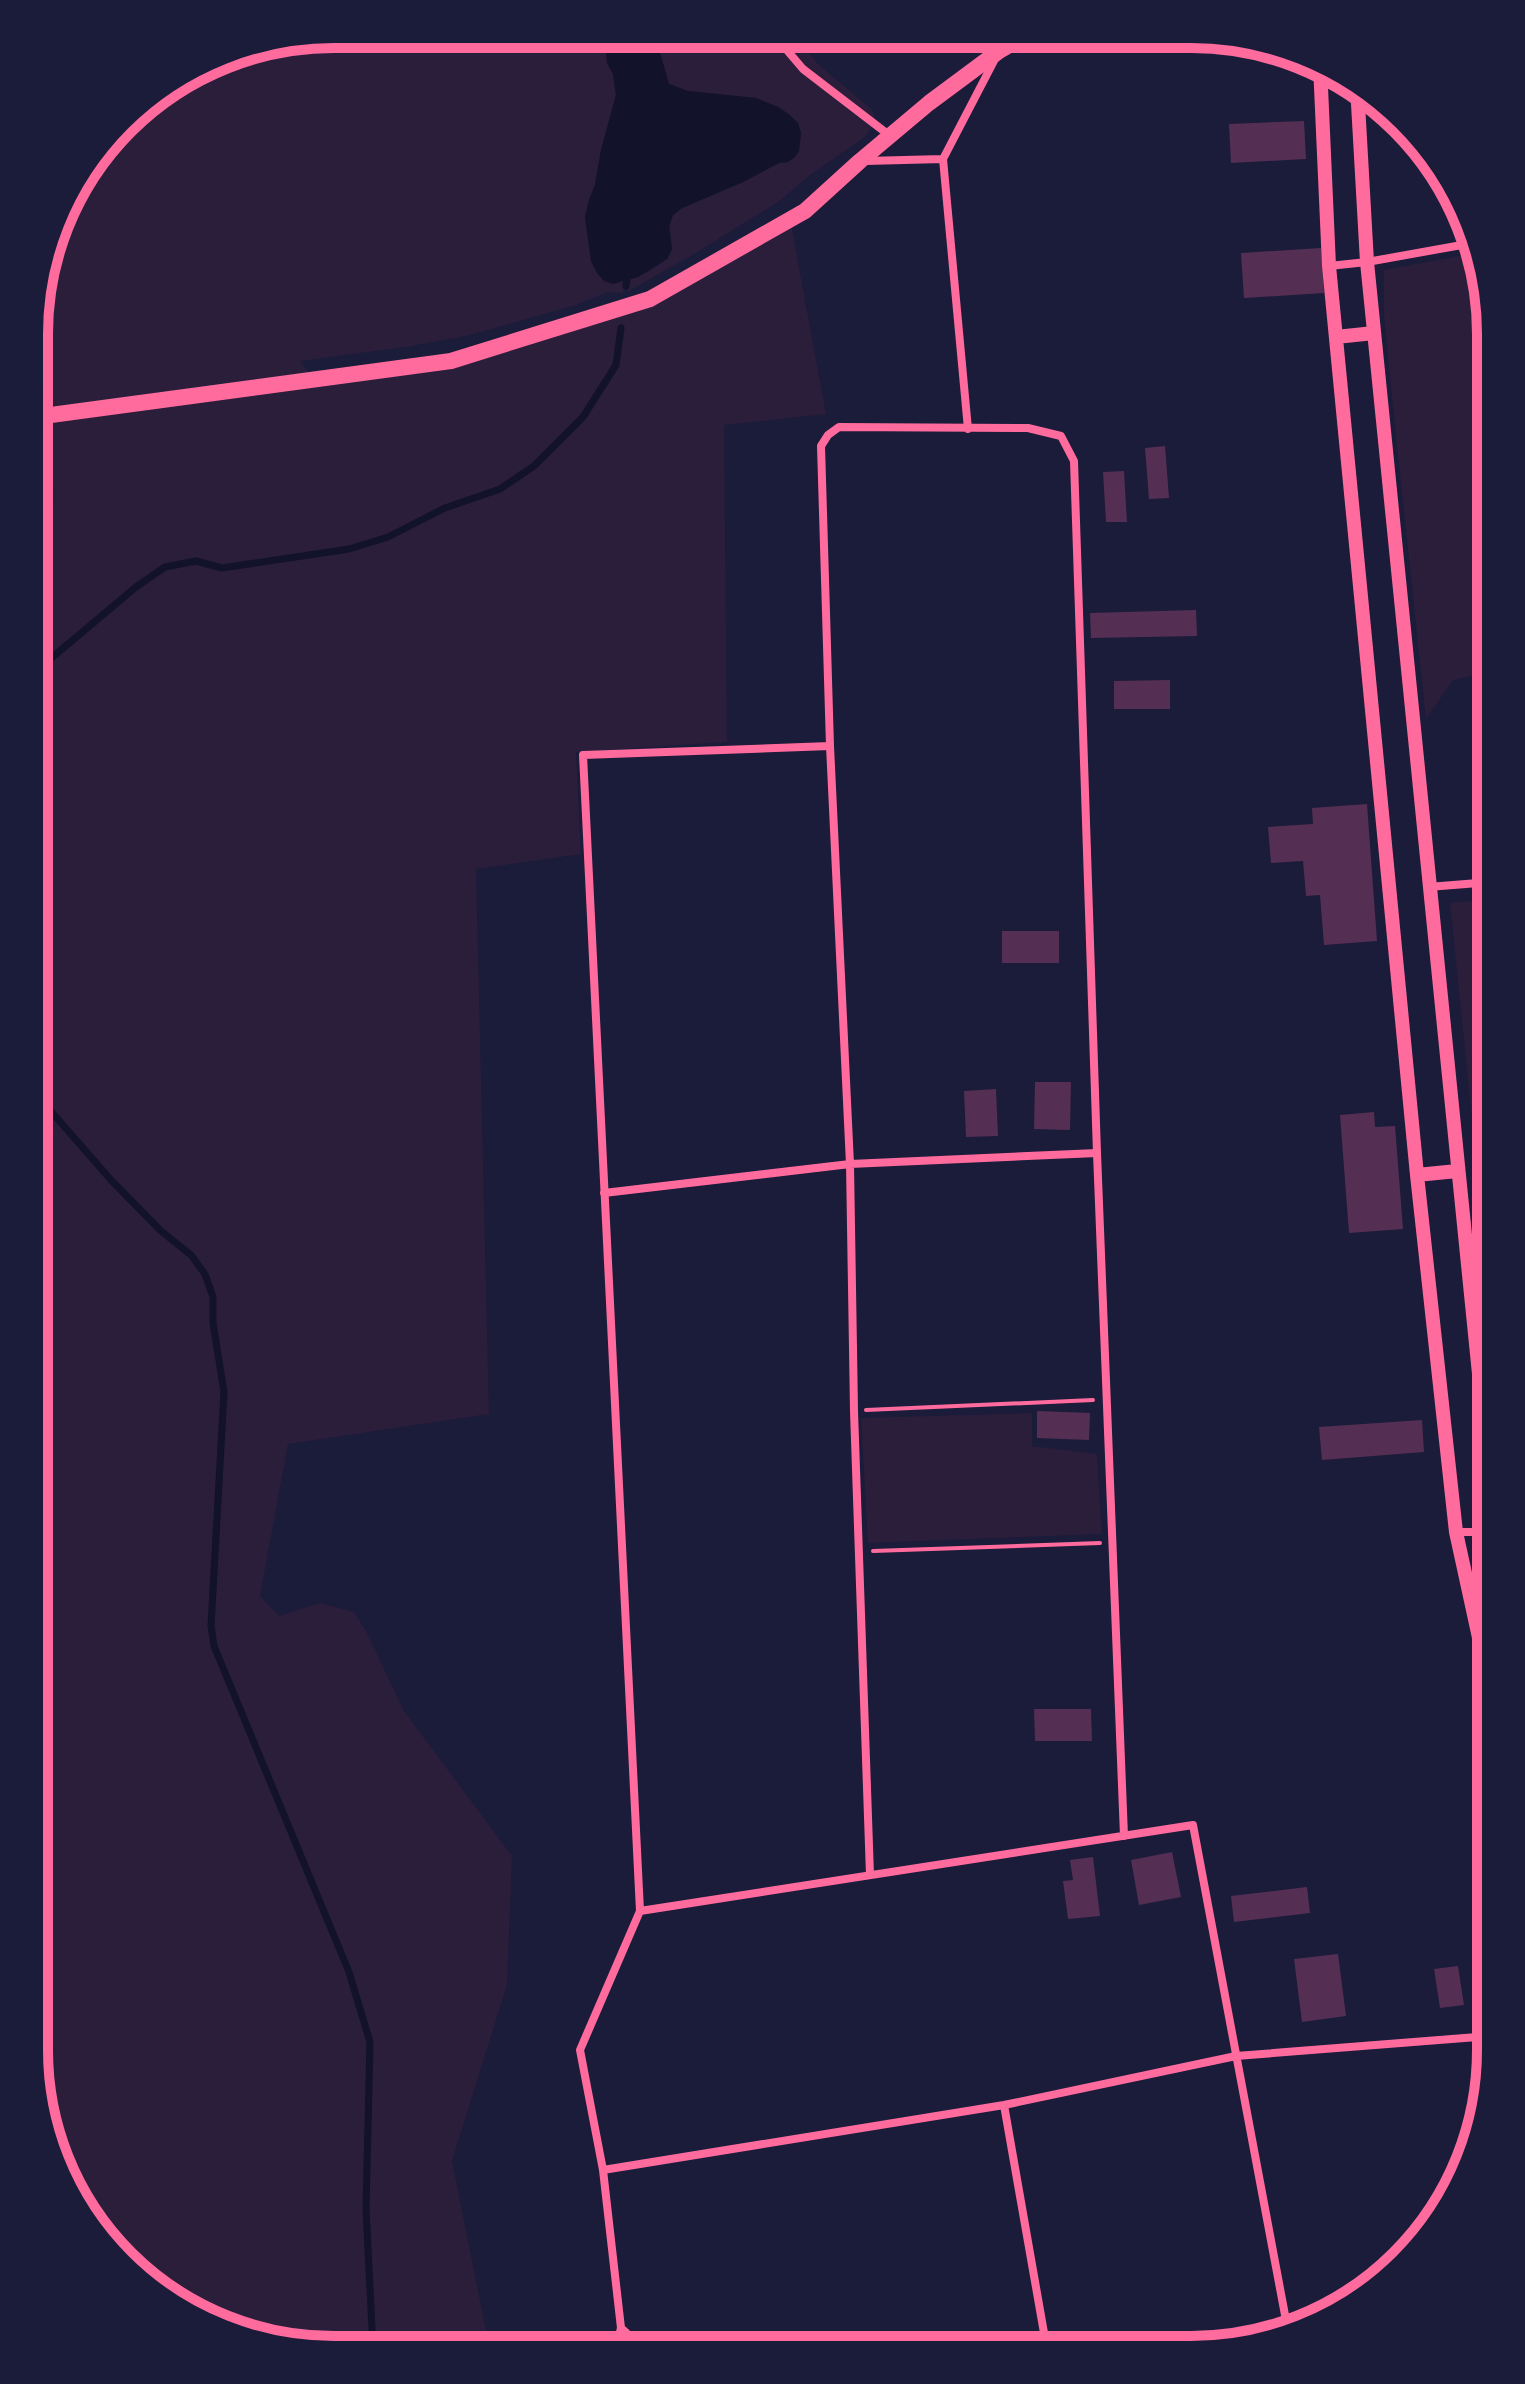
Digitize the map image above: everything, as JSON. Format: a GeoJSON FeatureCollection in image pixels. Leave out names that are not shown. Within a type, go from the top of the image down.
{"type":"FeatureCollection","features":[{"type":"Feature","properties":{"kind":"main road"},"geometry":{"type":"LineString","coordinates":[[48,415],[451,361],[650,299],[805,211],[929,103],[1004,48]]}},
{"type":"Feature","properties":{"kind":"street"},"geometry":{"type":"LineString","coordinates":[[785,48],[803,69],[890,136]]}},
{"type":"Feature","properties":{"kind":"street"},"geometry":{"type":"LineString","coordinates":[[968,429],[943,159],[999,51]]}},
{"type":"Feature","properties":{"kind":"street"},"geometry":{"type":"LineString","coordinates":[[1321,78],[1329,266],[1417,1175],[1456,1532],[1477,1628]]}},
{"type":"Feature","properties":{"kind":"street"},"geometry":{"type":"LineString","coordinates":[[1358,102],[1367,262],[1477,1360]]}},
{"type":"Feature","properties":{"kind":"street"},"geometry":{"type":"LineString","coordinates":[[860,161],[943,159]]}},
{"type":"Feature","properties":{"kind":"street"},"geometry":{"type":"LineString","coordinates":[[1329,266],[1463,245]]}},
{"type":"Feature","properties":{"kind":"street"},"geometry":{"type":"LineString","coordinates":[[1336,337],[1374,333]]}},
{"type":"Feature","properties":{"kind":"street"},"geometry":{"type":"LineString","coordinates":[[870,1875],[854,1411],[850,1164],[830,746],[821,446],[828,435],[839,427],[1028,428],[1061,436],[1074,461],[1124,1836]]}},
{"type":"Feature","properties":{"kind":"street"},"geometry":{"type":"LineString","coordinates":[[619,2336],[621,2328],[603,2170],[580,2050],[640,1911],[583,755],[830,746]]}},
{"type":"Feature","properties":{"kind":"street"},"geometry":{"type":"LineString","coordinates":[[1428,887],[1477,883]]}},
{"type":"Feature","properties":{"kind":"street"},"geometry":{"type":"LineString","coordinates":[[604,1193],[850,1164],[1097,1153]]}},
{"type":"Feature","properties":{"kind":"street"},"geometry":{"type":"LineString","coordinates":[[1417,1175],[1457,1171]]}},
{"type":"Feature","properties":{"kind":"street"},"geometry":{"type":"LineString","coordinates":[[1456,1532],[1477,1532]]}},
{"type":"Feature","properties":{"kind":"street"},"geometry":{"type":"LineString","coordinates":[[640,1911],[1193,1825],[1286,2320]]}},
{"type":"Feature","properties":{"kind":"street"},"geometry":{"type":"LineString","coordinates":[[603,2170],[1004,2105],[1236,2056],[1477,2037]]}},
{"type":"Feature","properties":{"kind":"street"},"geometry":{"type":"LineString","coordinates":[[1004,2105],[1045,2335],[1040,2336]]}},
{"type":"Feature","properties":{"kind":"street"},"geometry":{"type":"LineString","coordinates":[[621,2328],[630,2336]]}},
{"type":"Feature","properties":{"kind":"lane"},"geometry":{"type":"LineString","coordinates":[[996,48],[999,51]]}},
{"type":"Feature","properties":{"kind":"path"},"geometry":{"type":"LineString","coordinates":[[854,1411],[1107,1399]]}},
{"type":"Feature","properties":{"kind":"path"},"geometry":{"type":"LineString","coordinates":[[859,1552],[1113,1542]]}},
{"type":"Feature","properties":{"kind":"shaded area"},"geometry":{"type":"Polygon","coordinates":[[[805,48],[819,65],[871,109],[875,122],[865,137],[810,175],[778,202],[627,292],[630,279],[648,272],[667,259],[672,249],[669,226],[673,215],[779,163],[788,162],[799,151],[801,133],[798,123],[778,107],[756,98],[687,91],[669,84],[659,49],[805,48]]]}},
{"type":"Feature","properties":{"kind":"shaded area"},"geometry":{"type":"Polygon","coordinates":[[[606,49],[616,95],[585,217],[591,261],[613,284],[625,280],[623,293],[608,292],[573,306],[466,336],[300,361],[315,381],[451,364],[660,298],[791,224],[826,414],[724,425],[727,742],[576,752],[581,854],[476,869],[489,1414],[288,1444],[260,1596],[279,1616],[320,1603],[354,1612],[404,1711],[512,1856],[507,1985],[452,2161],[487,2336],[296,2334],[242,2321],[207,2307],[145,2265],[119,2239],[86,2193],[63,2142],[53,2106],[48,2050],[50,296],[63,242],[77,207],[96,175],[119,145],[145,119],[207,77],[242,63],[296,50],[606,49]]]}},
{"type":"Feature","properties":{"kind":"shaded area"},"geometry":{"type":"Polygon","coordinates":[[[606,49],[659,49],[669,84],[688,91],[756,98],[790,115],[798,123],[801,133],[799,151],[788,162],[779,163],[673,215],[669,226],[672,249],[667,259],[638,277],[613,284],[604,281],[591,261],[585,217],[616,95],[613,74],[607,63],[606,49]]]}},
{"type":"Feature","properties":{"kind":"shaded area"},"geometry":{"type":"Polygon","coordinates":[[[1466,255],[1475,296],[1477,675],[1453,680],[1426,719],[1384,315],[1384,270],[1466,255]]]}},
{"type":"Feature","properties":{"kind":"shaded area"},"geometry":{"type":"Polygon","coordinates":[[[1477,900],[1477,1167],[1450,903],[1477,900]]]}},
{"type":"Feature","properties":{"kind":"shaded area"},"geometry":{"type":"Polygon","coordinates":[[[1032,1413],[1032,1446],[1097,1454],[1102,1534],[868,1543],[861,1418],[1032,1413]]]}},
{"type":"Feature","properties":{"kind":"building"},"geometry":{"type":"Polygon","coordinates":[[[1304,121],[1306,159],[1231,163],[1229,124],[1304,121]]]}},
{"type":"Feature","properties":{"kind":"building"},"geometry":{"type":"Polygon","coordinates":[[[1321,248],[1324,293],[1244,298],[1241,253],[1321,248]]]}},
{"type":"Feature","properties":{"kind":"building"},"geometry":{"type":"Polygon","coordinates":[[[1165,446],[1169,498],[1149,499],[1145,448],[1165,446]]]}},
{"type":"Feature","properties":{"kind":"building"},"geometry":{"type":"Polygon","coordinates":[[[1124,471],[1127,522],[1106,522],[1103,472],[1124,471]]]}},
{"type":"Feature","properties":{"kind":"building"},"geometry":{"type":"Polygon","coordinates":[[[1196,610],[1197,636],[1091,638],[1090,613],[1196,610]]]}},
{"type":"Feature","properties":{"kind":"building"},"geometry":{"type":"Polygon","coordinates":[[[1170,680],[1170,709],[1114,709],[1114,681],[1170,680]]]}},
{"type":"Feature","properties":{"kind":"building"},"geometry":{"type":"Polygon","coordinates":[[[1367,804],[1377,941],[1324,945],[1320,895],[1306,896],[1303,861],[1271,863],[1268,827],[1313,824],[1312,808],[1367,804]]]}},
{"type":"Feature","properties":{"kind":"building"},"geometry":{"type":"Polygon","coordinates":[[[1002,931],[1059,931],[1059,963],[1002,963],[1002,931]]]}},
{"type":"Feature","properties":{"kind":"building"},"geometry":{"type":"Polygon","coordinates":[[[1035,1082],[1071,1082],[1070,1130],[1034,1129],[1035,1082]]]}},
{"type":"Feature","properties":{"kind":"building"},"geometry":{"type":"Polygon","coordinates":[[[996,1089],[998,1136],[966,1137],[964,1091],[996,1089]]]}},
{"type":"Feature","properties":{"kind":"building"},"geometry":{"type":"Polygon","coordinates":[[[1374,1112],[1375,1127],[1395,1126],[1403,1229],[1349,1233],[1340,1115],[1374,1112]]]}},
{"type":"Feature","properties":{"kind":"building"},"geometry":{"type":"Polygon","coordinates":[[[1037,1411],[1090,1413],[1089,1440],[1037,1438],[1037,1411]]]}},
{"type":"Feature","properties":{"kind":"building"},"geometry":{"type":"Polygon","coordinates":[[[1422,1420],[1424,1452],[1322,1460],[1319,1427],[1422,1420]]]}},
{"type":"Feature","properties":{"kind":"building"},"geometry":{"type":"Polygon","coordinates":[[[1034,1709],[1091,1709],[1092,1741],[1035,1741],[1034,1709]]]}},
{"type":"Feature","properties":{"kind":"building"},"geometry":{"type":"Polygon","coordinates":[[[1172,1852],[1181,1897],[1139,1905],[1131,1860],[1172,1852]]]}},
{"type":"Feature","properties":{"kind":"building"},"geometry":{"type":"Polygon","coordinates":[[[1093,1857],[1100,1916],[1068,1919],[1063,1881],[1073,1880],[1070,1860],[1093,1857]]]}},
{"type":"Feature","properties":{"kind":"building"},"geometry":{"type":"Polygon","coordinates":[[[1307,1887],[1310,1913],[1234,1922],[1231,1896],[1307,1887]]]}},
{"type":"Feature","properties":{"kind":"building"},"geometry":{"type":"Polygon","coordinates":[[[1338,1954],[1346,2016],[1302,2022],[1294,1959],[1338,1954]]]}},
{"type":"Feature","properties":{"kind":"building"},"geometry":{"type":"Polygon","coordinates":[[[1458,1966],[1464,2005],[1440,2008],[1434,1969],[1458,1966]]]}},
{"type":"Feature","properties":{"kind":"waterway"},"geometry":{"type":"LineString","coordinates":[[626,286],[628,272]]}},
{"type":"Feature","properties":{"kind":"waterway"},"geometry":{"type":"LineString","coordinates":[[48,661],[136,587],[165,567],[196,561],[222,568],[349,549],[388,537],[445,508],[500,489],[534,466],[583,417],[616,365],[621,328]]}},
{"type":"Feature","properties":{"kind":"waterway"},"geometry":{"type":"LineString","coordinates":[[48,1108],[111,1180],[161,1231],[191,1255],[205,1274],[213,1297],[213,1323],[224,1392],[211,1626],[214,1646],[349,1972],[370,2042],[366,2209],[372,2336]]}}]}
